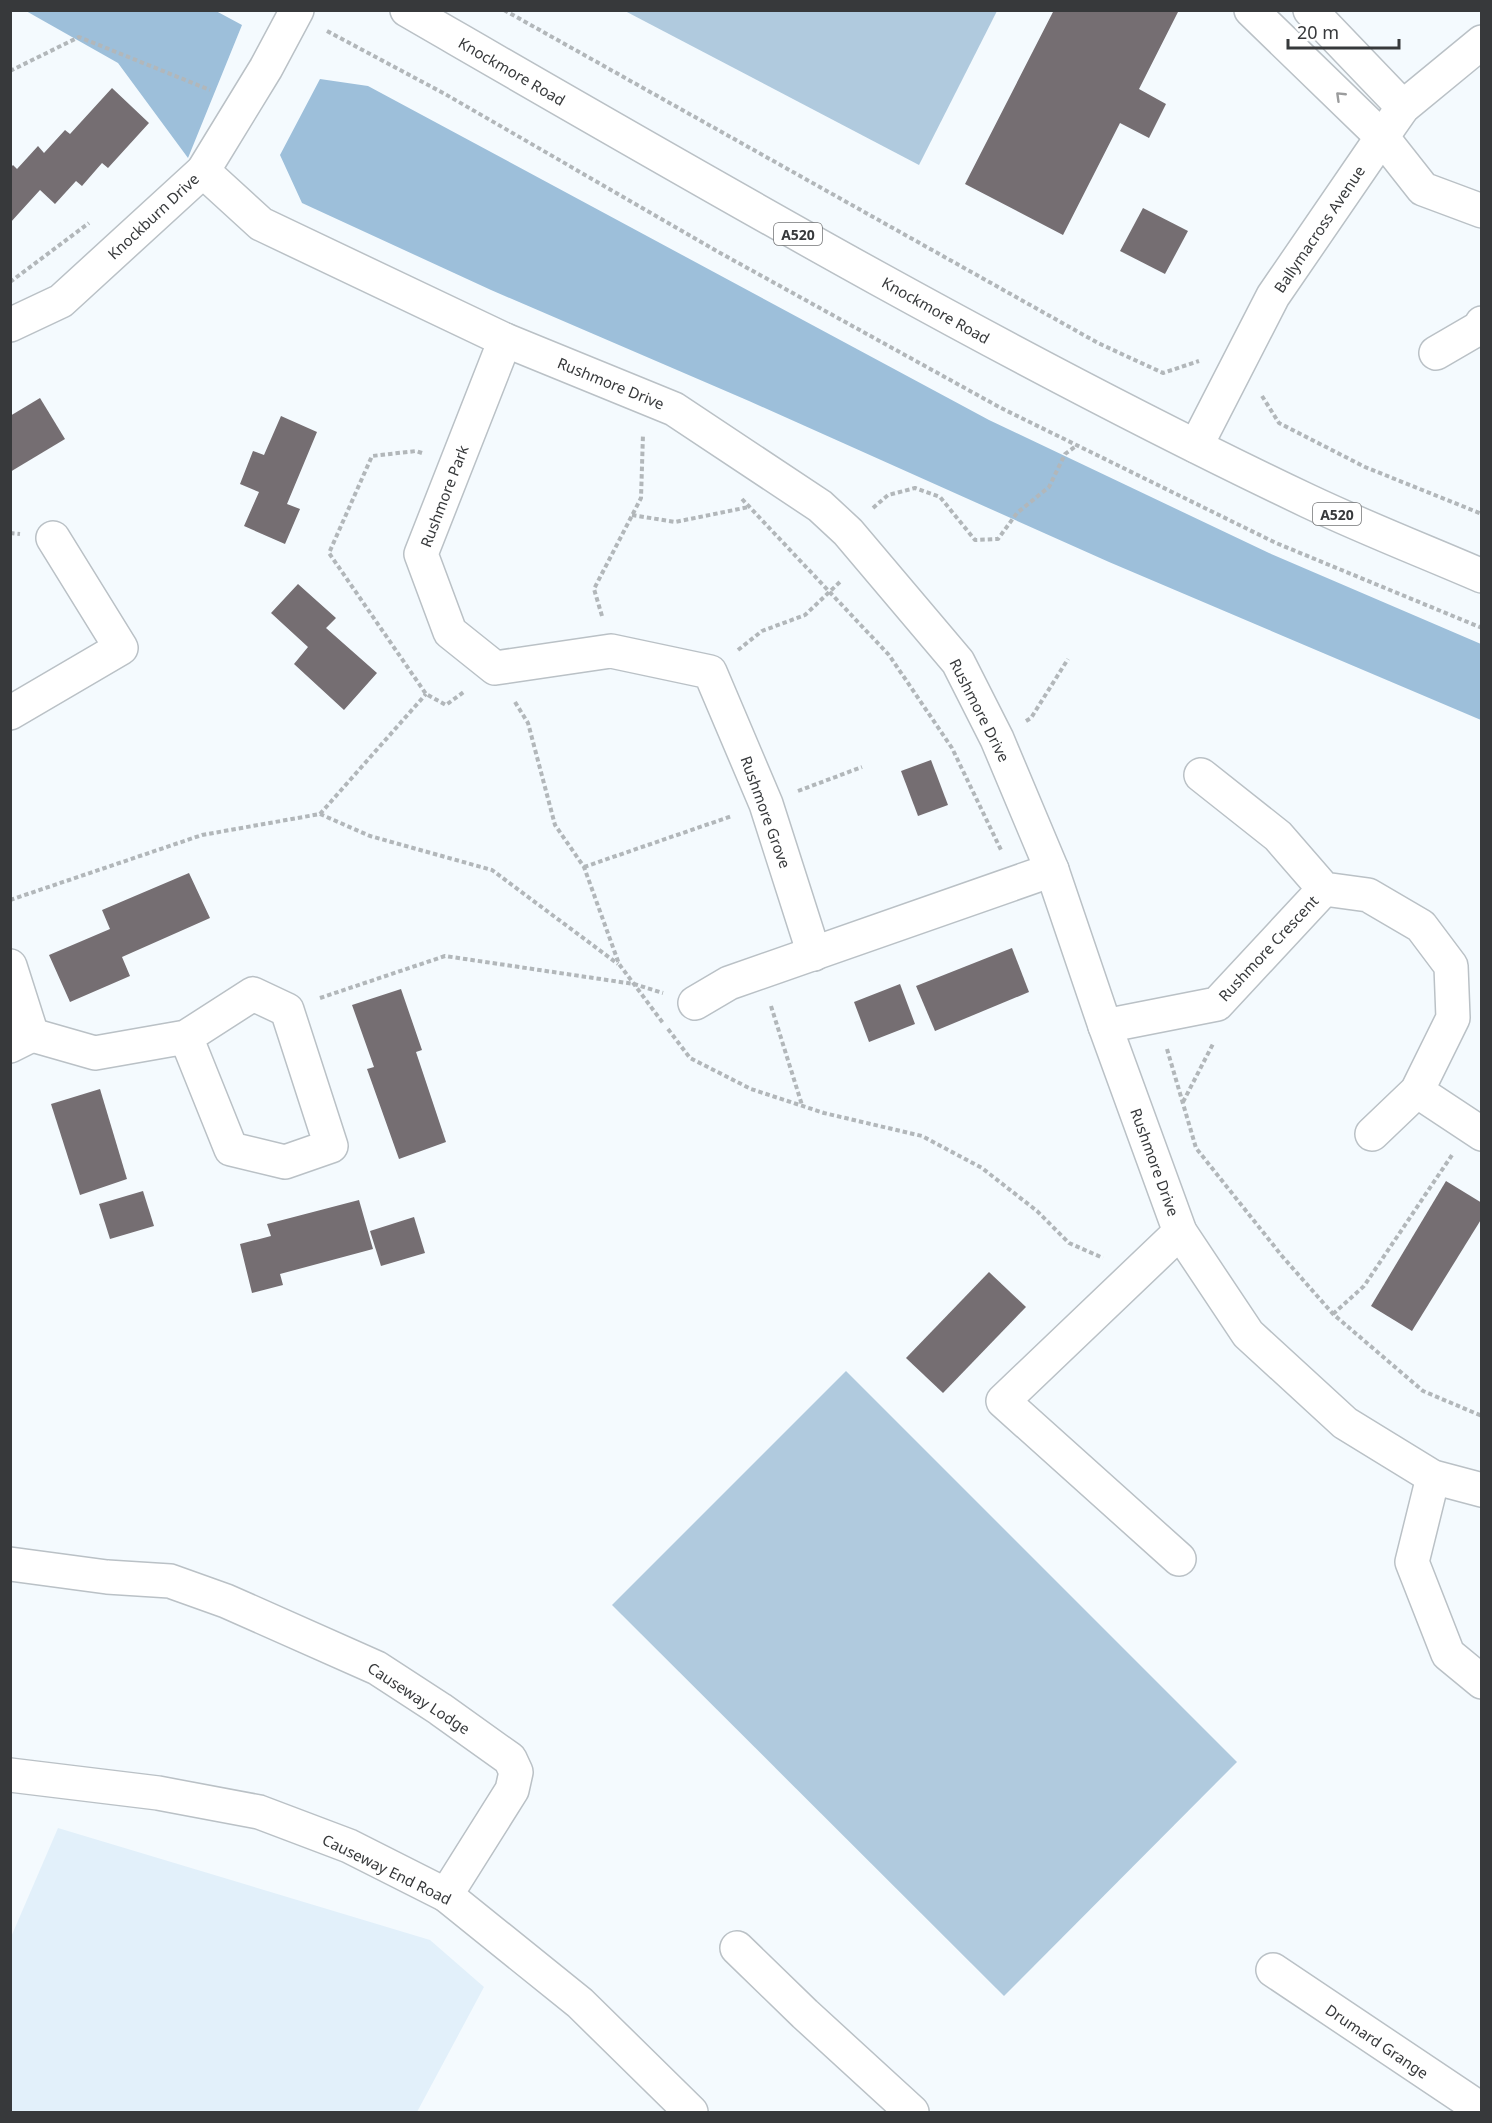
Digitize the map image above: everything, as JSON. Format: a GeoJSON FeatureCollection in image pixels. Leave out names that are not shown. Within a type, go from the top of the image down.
{"type":"FeatureCollection","features":[{"type":"Feature","properties":{"kind":"street","name":"Knockmore Road"},"geometry":{"type":"LineString","coordinates":[[407,10],[793,231],[1047,370],[1307,501],[1482,576]]}},
{"type":"Feature","properties":{"kind":"street"},"geometry":{"type":"LineString","coordinates":[[1251,10],[1382,137],[1423,189],[1482,211]]}},
{"type":"Feature","properties":{"kind":"street"},"geometry":{"type":"LineString","coordinates":[[1310,10],[1403,107]]}},
{"type":"Feature","properties":{"kind":"street","name":"Knockburn Drive"},"geometry":{"type":"LineString","coordinates":[[10,326],[61,301],[203,171],[266,68],[296,12]]}},
{"type":"Feature","properties":{"kind":"street","name":"Ballymacross Avenue"},"geometry":{"type":"LineString","coordinates":[[1196,446],[1273,296],[1403,107],[1482,42]]}},
{"type":"Feature","properties":{"kind":"street","name":"Rushmore Drive"},"geometry":{"type":"LineString","coordinates":[[203,171],[261,225],[505,340],[674,410],[820,506],[858,544],[958,662],[997,739],[1052,870],[1105,1026],[1180,1232],[1248,1334],[1345,1423],[1433,1477],[1482,1490]]}},
{"type":"Feature","properties":{"kind":"street"},"geometry":{"type":"LineString","coordinates":[[1436,353],[1479,328],[1482,323]]}},
{"type":"Feature","properties":{"kind":"street","name":"Rushmore Park"},"geometry":{"type":"LineString","coordinates":[[495,668],[450,632],[421,554],[505,340]]}},
{"type":"Feature","properties":{"kind":"street"},"geometry":{"type":"LineString","coordinates":[[10,713],[121,648],[53,538]]}},
{"type":"Feature","properties":{"kind":"street"},"geometry":{"type":"LineString","coordinates":[[495,668],[611,651]]}},
{"type":"Feature","properties":{"kind":"street","name":"Rushmore Grove"},"geometry":{"type":"LineString","coordinates":[[611,651],[710,672],[766,804],[814,954]]}},
{"type":"Feature","properties":{"kind":"street","name":"Rushmore Crescent"},"geometry":{"type":"LineString","coordinates":[[1201,775],[1278,836],[1324,889],[1368,895],[1421,926],[1451,966],[1453,1018],[1417,1091],[1372,1134]]}},
{"type":"Feature","properties":{"kind":"street"},"geometry":{"type":"LineString","coordinates":[[695,1003],[729,983],[1052,870]]}},
{"type":"Feature","properties":{"kind":"street","name":"Rushmore Crescent"},"geometry":{"type":"LineString","coordinates":[[1105,1026],[1217,1004],[1324,889]]}},
{"type":"Feature","properties":{"kind":"street"},"geometry":{"type":"LineString","coordinates":[[10,966],[21,1040],[95,1053],[186,1037],[253,994],[287,1010],[331,1146],[285,1162],[231,1149],[186,1037]]}},
{"type":"Feature","properties":{"kind":"street"},"geometry":{"type":"LineString","coordinates":[[1417,1091],[1476,1130]]}},
{"type":"Feature","properties":{"kind":"street"},"geometry":{"type":"LineString","coordinates":[[1179,1559],[1003,1401],[1180,1232]]}},
{"type":"Feature","properties":{"kind":"street"},"geometry":{"type":"LineString","coordinates":[[1433,1477],[1412,1562],[1448,1654],[1482,1682]]}},
{"type":"Feature","properties":{"kind":"street","name":"Causeway Lodge"},"geometry":{"type":"LineString","coordinates":[[10,1564],[107,1577],[170,1581],[226,1600],[366,1663],[440,1709],[510,1759],[516,1772],[512,1790],[446,1895]]}},
{"type":"Feature","properties":{"kind":"street","name":"Causeway End Road"},"geometry":{"type":"LineString","coordinates":[[10,1776],[158,1793],[259,1812],[349,1846],[446,1895],[580,2002],[691,2112]]}},
{"type":"Feature","properties":{"kind":"street"},"geometry":{"type":"LineString","coordinates":[[737,1948],[899,2108]]}},
{"type":"Feature","properties":{"kind":"street","name":"Drumard Grange"},"geometry":{"type":"LineString","coordinates":[[1273,1970],[1482,2110]]}},
{"type":"Feature","properties":{"kind":"path"},"geometry":{"type":"LineString","coordinates":[[504,10],[1098,343],[1163,373],[1200,361]]}},
{"type":"Feature","properties":{"kind":"path"},"geometry":{"type":"LineString","coordinates":[[296,12],[333,35],[445,94],[722,254],[980,397],[1276,543],[1482,628]]}},
{"type":"Feature","properties":{"kind":"path"},"geometry":{"type":"LineString","coordinates":[[10,71],[79,37],[244,104]]}},
{"type":"Feature","properties":{"kind":"path"},"geometry":{"type":"LineString","coordinates":[[1258,389],[1279,423],[1365,467],[1482,514]]}},
{"type":"Feature","properties":{"kind":"path"},"geometry":{"type":"LineString","coordinates":[[611,651],[594,589],[640,498],[643,428]]}},
{"type":"Feature","properties":{"kind":"path"},"geometry":{"type":"LineString","coordinates":[[762,631],[805,615],[829,592],[888,495],[915,488],[940,497],[975,540],[998,539],[1017,513],[1049,487],[1065,453],[1077,446]]}},
{"type":"Feature","properties":{"kind":"path"},"geometry":{"type":"LineString","coordinates":[[320,814],[426,694],[329,553],[372,456],[416,451],[455,467]]}},
{"type":"Feature","properties":{"kind":"path"},"geometry":{"type":"LineString","coordinates":[[742,498],[889,655],[952,748],[1016,883]]}},
{"type":"Feature","properties":{"kind":"path"},"geometry":{"type":"LineString","coordinates":[[632,515],[675,522],[748,507]]}},
{"type":"Feature","properties":{"kind":"path"},"geometry":{"type":"LineString","coordinates":[[997,739],[1031,718],[1068,659]]}},
{"type":"Feature","properties":{"kind":"path"},"geometry":{"type":"LineString","coordinates":[[495,668],[528,723],[555,825],[584,867],[619,964]]}},
{"type":"Feature","properties":{"kind":"path"},"geometry":{"type":"LineString","coordinates":[[584,867],[766,804],[862,767]]}},
{"type":"Feature","properties":{"kind":"path"},"geometry":{"type":"LineString","coordinates":[[10,900],[202,835],[320,814],[370,836],[492,870],[619,964],[690,1058],[751,1089],[824,1113],[922,1136],[982,1168],[1037,1211],[1069,1243],[1106,1259],[1141,1269]]}},
{"type":"Feature","properties":{"kind":"path"},"geometry":{"type":"LineString","coordinates":[[287,1010],[445,956],[634,984],[695,1003]]}},
{"type":"Feature","properties":{"kind":"path"},"geometry":{"type":"LineString","coordinates":[[760,972],[802,1106]]}},
{"type":"Feature","properties":{"kind":"path"},"geometry":{"type":"LineString","coordinates":[[1183,1102],[1222,1025],[1217,1004]]}},
{"type":"Feature","properties":{"kind":"path"},"geometry":{"type":"LineString","coordinates":[[1158,1016],[1196,1148],[1282,1256],[1333,1314],[1423,1391],[1482,1416]]}},
{"type":"Feature","properties":{"kind":"path"},"geometry":{"type":"LineString","coordinates":[[1333,1314],[1364,1286],[1476,1130]]}},
{"type":"Feature","properties":{"kind":"shaded area"},"geometry":{"type":"Polygon","coordinates":[[[26,11],[216,11],[242,25],[188,158],[118,63],[26,11]]]}},
{"type":"Feature","properties":{"kind":"shaded area"},"geometry":{"type":"Polygon","coordinates":[[[625,11],[997,11],[919,165],[625,11]]]}},
{"type":"Feature","properties":{"kind":"shaded area"},"geometry":{"type":"Polygon","coordinates":[[[320,79],[368,86],[989,420],[1269,553],[1481,644],[1481,720],[1109,562],[749,401],[491,290],[302,203],[280,155],[320,79]]]}},
{"type":"Feature","properties":{"kind":"shaded area"},"geometry":{"type":"Polygon","coordinates":[[[846,1371],[1237,1762],[1004,1996],[612,1605],[846,1371]]]}},
{"type":"Feature","properties":{"kind":"shaded area"},"geometry":{"type":"Polygon","coordinates":[[[58,1828],[430,1940],[484,1987],[417,2112],[11,2112],[11,1937],[58,1828]]]}},
{"type":"Feature","properties":{"kind":"building"},"geometry":{"type":"Polygon","coordinates":[[[1054,10],[1179,10],[1139,89],[1166,104],[1149,138],[1120,123],[1063,235],[965,184],[1054,10]]]}},
{"type":"Feature","properties":{"kind":"building"},"geometry":{"type":"Polygon","coordinates":[[[112,88],[149,123],[108,168],[102,163],[82,186],[76,181],[55,204],[40,190],[10,223],[10,168],[13,165],[17,169],[38,146],[44,153],[65,130],[70,134],[112,88]]]}},
{"type":"Feature","properties":{"kind":"building"},"geometry":{"type":"Polygon","coordinates":[[[1143,208],[1188,231],[1165,274],[1120,251],[1143,208]]]}},
{"type":"Feature","properties":{"kind":"building"},"geometry":{"type":"Polygon","coordinates":[[[40,398],[65,439],[10,472],[10,416],[40,398]]]}},
{"type":"Feature","properties":{"kind":"building"},"geometry":{"type":"Polygon","coordinates":[[[281,416],[317,432],[287,504],[300,509],[285,544],[244,526],[259,492],[240,484],[253,451],[264,455],[281,416]]]}},
{"type":"Feature","properties":{"kind":"building"},"geometry":{"type":"Polygon","coordinates":[[[298,584],[336,618],[326,628],[377,673],[344,710],[294,664],[308,647],[271,613],[298,584]]]}},
{"type":"Feature","properties":{"kind":"building"},"geometry":{"type":"Polygon","coordinates":[[[931,760],[948,805],[918,816],[901,771],[931,760]]]}},
{"type":"Feature","properties":{"kind":"building"},"geometry":{"type":"Polygon","coordinates":[[[189,873],[210,918],[122,957],[130,976],[70,1002],[49,955],[110,929],[102,910],[189,873]]]}},
{"type":"Feature","properties":{"kind":"building"},"geometry":{"type":"Polygon","coordinates":[[[1012,948],[1029,992],[935,1031],[916,986],[1012,948]]]}},
{"type":"Feature","properties":{"kind":"building"},"geometry":{"type":"Polygon","coordinates":[[[900,984],[915,1024],[869,1042],[854,1002],[900,984]]]}},
{"type":"Feature","properties":{"kind":"building"},"geometry":{"type":"Polygon","coordinates":[[[401,989],[422,1050],[416,1052],[446,1142],[399,1159],[367,1069],[374,1067],[352,1005],[401,989]]]}},
{"type":"Feature","properties":{"kind":"building"},"geometry":{"type":"Polygon","coordinates":[[[100,1089],[127,1179],[80,1195],[51,1104],[100,1089]]]}},
{"type":"Feature","properties":{"kind":"building"},"geometry":{"type":"Polygon","coordinates":[[[1446,1181],[1482,1203],[1482,1218],[1412,1331],[1371,1306],[1446,1181]]]}},
{"type":"Feature","properties":{"kind":"building"},"geometry":{"type":"Polygon","coordinates":[[[143,1191],[154,1226],[110,1239],[99,1204],[143,1191]]]}},
{"type":"Feature","properties":{"kind":"building"},"geometry":{"type":"Polygon","coordinates":[[[359,1200],[373,1249],[280,1274],[283,1285],[252,1293],[240,1244],[271,1236],[267,1224],[359,1200]]]}},
{"type":"Feature","properties":{"kind":"building"},"geometry":{"type":"Polygon","coordinates":[[[414,1217],[425,1253],[381,1266],[370,1231],[414,1217]]]}},
{"type":"Feature","properties":{"kind":"building"},"geometry":{"type":"Polygon","coordinates":[[[989,1272],[1026,1307],[943,1393],[906,1358],[989,1272]]]}}]}
